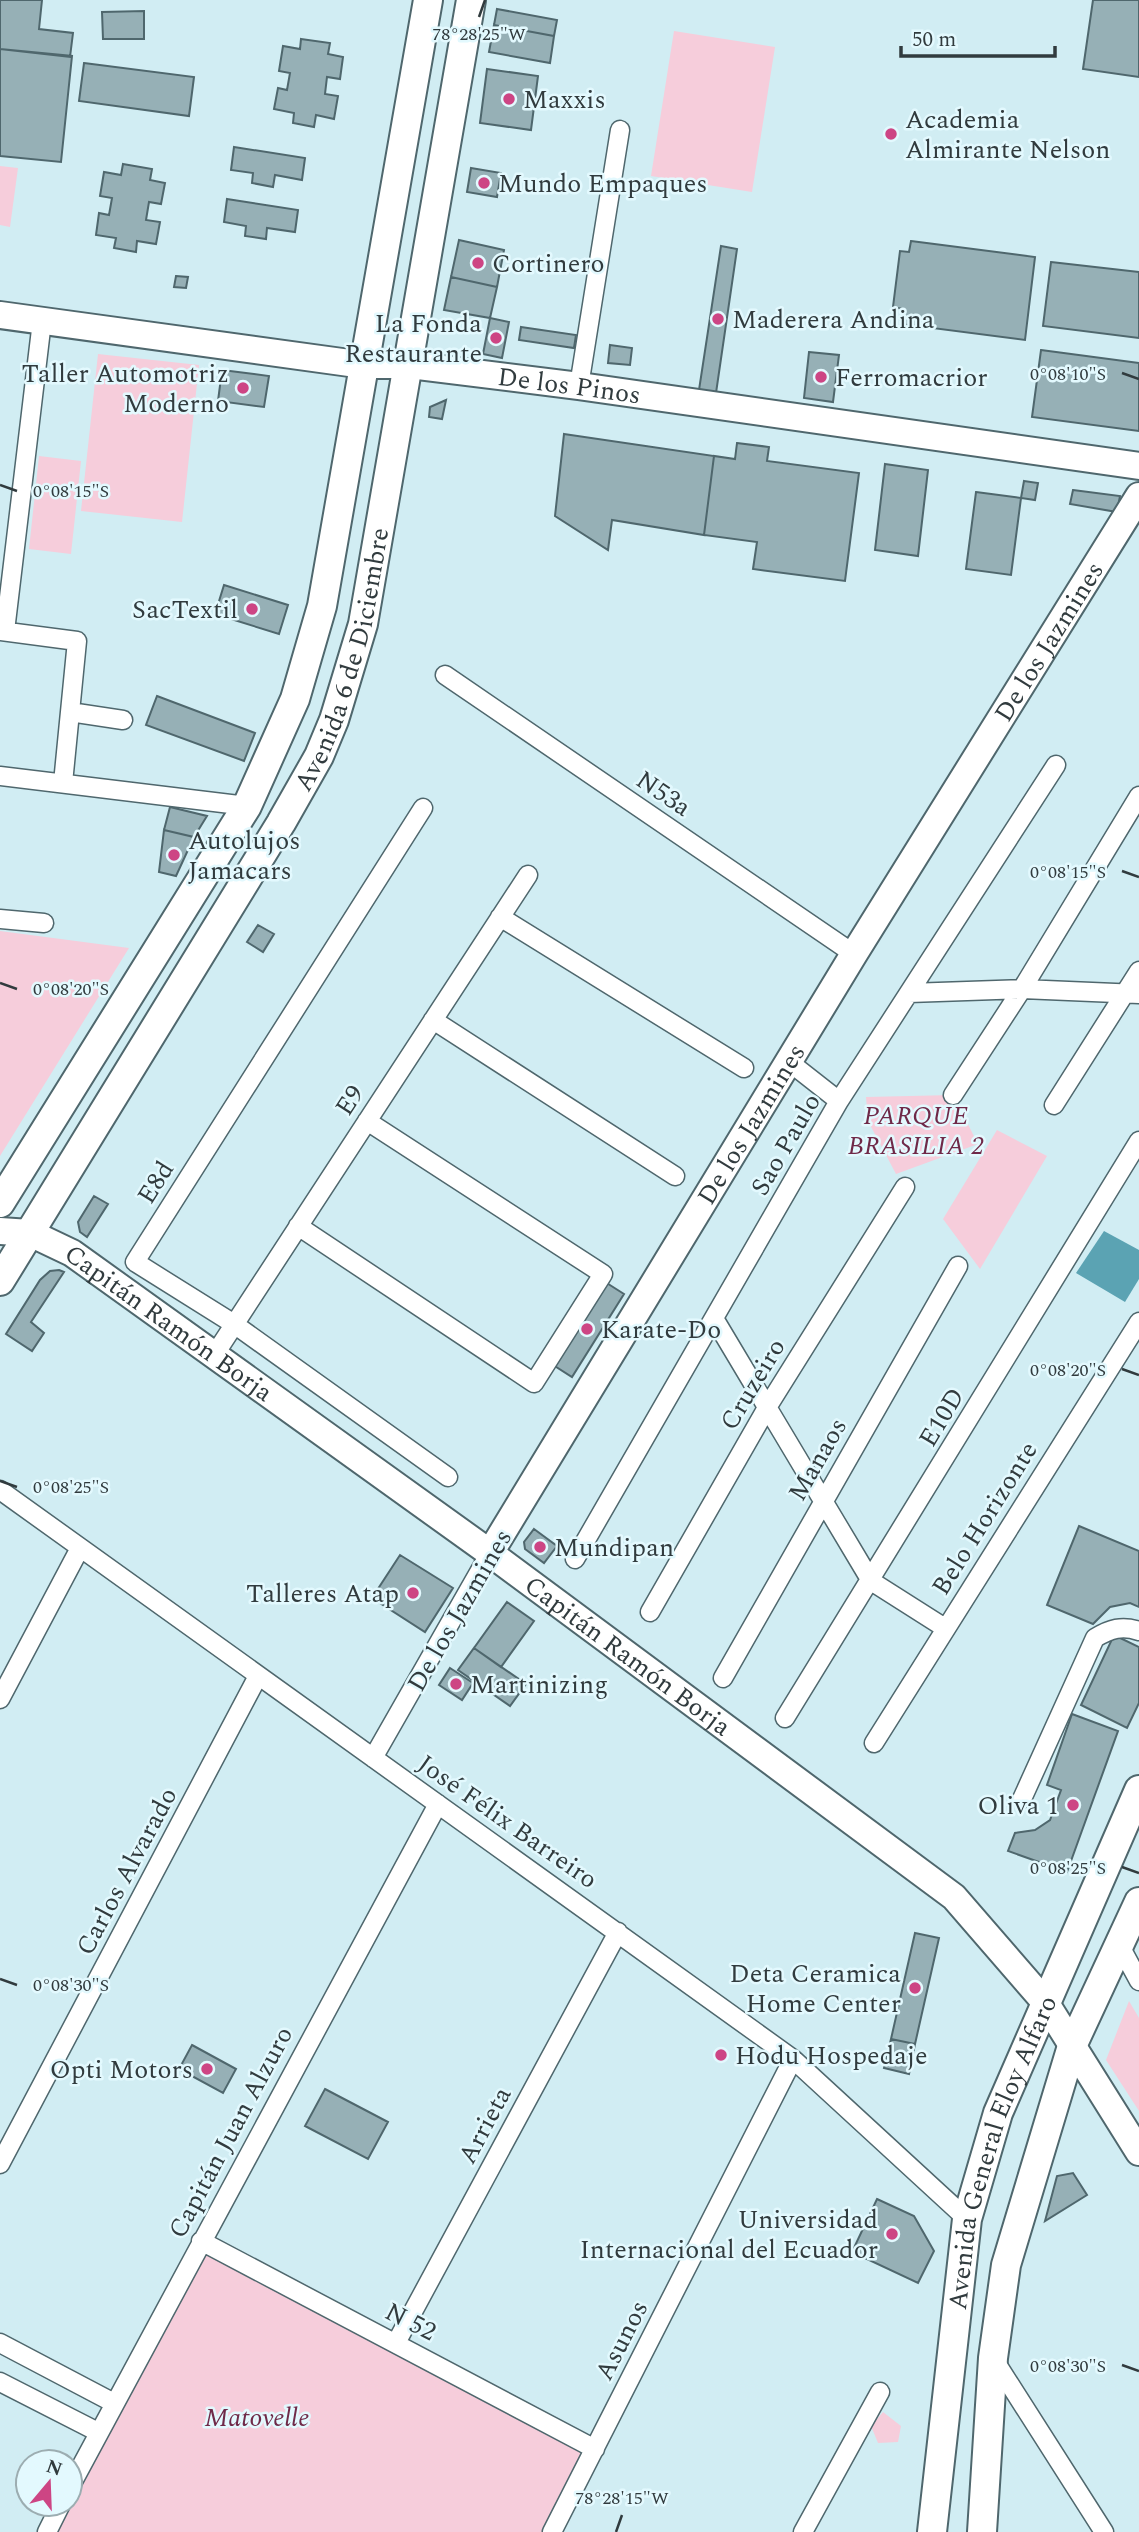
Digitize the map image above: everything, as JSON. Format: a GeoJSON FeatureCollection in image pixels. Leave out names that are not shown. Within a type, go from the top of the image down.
{"type":"FeatureCollection","features":[{"type":"Feature","properties":{"kind":"main road","name":"Avenida 6 de Diciembre"},"geometry":{"type":"LineString","coordinates":[[0,1203],[247,806],[295,699],[322,606],[428,0]]}},
{"type":"Feature","properties":{"kind":"main road","name":"Avenida 6 de Diciembre"},"geometry":{"type":"LineString","coordinates":[[0,1281],[319,756],[334,720],[363,624],[410,365],[471,0]]}},
{"type":"Feature","properties":{"kind":"main road","name":"Avenida General Eloy Alfaro"},"geometry":{"type":"LineString","coordinates":[[932,2532],[967,2219],[998,2113],[1139,1790]]}},
{"type":"Feature","properties":{"kind":"main road","name":"Avenida General Eloy Alfaro"},"geometry":{"type":"LineString","coordinates":[[982,2532],[993,2358],[1006,2265],[1072,2046],[1121,1946],[1139,1902]]}},
{"type":"Feature","properties":{"kind":"street"},"geometry":{"type":"LineString","coordinates":[[579,386],[620,130]]}},
{"type":"Feature","properties":{"kind":"street","name":"De los Pinos"},"geometry":{"type":"LineString","coordinates":[[0,315],[365,365],[410,365],[579,386],[1139,466]]}},
{"type":"Feature","properties":{"kind":"street"},"geometry":{"type":"LineString","coordinates":[[42,321],[3,631],[77,641],[63,783]]}},
{"type":"Feature","properties":{"kind":"street","name":"De los Jazmines"},"geometry":{"type":"LineString","coordinates":[[373,1758],[490,1553],[789,1060],[1139,496]]}},
{"type":"Feature","properties":{"kind":"street","name":"N53a"},"geometry":{"type":"LineString","coordinates":[[445,675],[854,954]]}},
{"type":"Feature","properties":{"kind":"street"},"geometry":{"type":"LineString","coordinates":[[70,712],[123,720]]}},
{"type":"Feature","properties":{"kind":"street","name":"Sao Paulo"},"geometry":{"type":"LineString","coordinates":[[575,1559],[839,1101],[1056,765]]}},
{"type":"Feature","properties":{"kind":"street"},"geometry":{"type":"LineString","coordinates":[[0,776],[247,806]]}},
{"type":"Feature","properties":{"kind":"street"},"geometry":{"type":"LineString","coordinates":[[953,1095],[1022,989],[1139,796]]}},
{"type":"Feature","properties":{"kind":"street","name":"E8d"},"geometry":{"type":"LineString","coordinates":[[423,808],[135,1262],[234,1324],[448,1477]]}},
{"type":"Feature","properties":{"kind":"street","name":"E9"},"geometry":{"type":"LineString","coordinates":[[215,1354],[528,875]]}},
{"type":"Feature","properties":{"kind":"street"},"geometry":{"type":"LineString","coordinates":[[500,917],[744,1068]]}},
{"type":"Feature","properties":{"kind":"street"},"geometry":{"type":"LineString","coordinates":[[0,919],[44,923]]}},
{"type":"Feature","properties":{"kind":"street"},"geometry":{"type":"LineString","coordinates":[[1054,1105],[1132,993],[1139,971]]}},
{"type":"Feature","properties":{"kind":"street"},"geometry":{"type":"LineString","coordinates":[[909,993],[1022,989],[1132,993]]}},
{"type":"Feature","properties":{"kind":"street"},"geometry":{"type":"LineString","coordinates":[[433,1020],[675,1176]]}},
{"type":"Feature","properties":{"kind":"street"},"geometry":{"type":"LineString","coordinates":[[789,1060],[839,1101]]}},
{"type":"Feature","properties":{"kind":"street"},"geometry":{"type":"LineString","coordinates":[[298,1226],[534,1383],[603,1274],[368,1121]]}},
{"type":"Feature","properties":{"kind":"street","name":"E10D"},"geometry":{"type":"LineString","coordinates":[[785,1718],[1139,1141]]}},
{"type":"Feature","properties":{"kind":"street","name":"Cruzeiro"},"geometry":{"type":"LineString","coordinates":[[650,1612],[768,1406],[905,1187]]}},
{"type":"Feature","properties":{"kind":"street","name":"Capitán Ramón Borja"},"geometry":{"type":"LineString","coordinates":[[0,1231],[30,1233],[72,1253],[490,1553],[954,1897],[1045,2002],[1139,2152]]}},
{"type":"Feature","properties":{"kind":"street","name":"Manaos"},"geometry":{"type":"LineString","coordinates":[[723,1678],[958,1266]]}},
{"type":"Feature","properties":{"kind":"street"},"geometry":{"type":"LineString","coordinates":[[715,1320],[871,1581],[945,1628]]}},
{"type":"Feature","properties":{"kind":"street","name":"Belo Horizonte"},"geometry":{"type":"LineString","coordinates":[[874,1743],[1139,1322]]}},
{"type":"Feature","properties":{"kind":"street","name":"José Félix Barreiro"},"geometry":{"type":"LineString","coordinates":[[0,1490],[793,2059],[967,2219]]}},
{"type":"Feature","properties":{"kind":"street"},"geometry":{"type":"LineString","coordinates":[[0,1699],[80,1548]]}},
{"type":"Feature","properties":{"kind":"street"},"geometry":{"type":"LineString","coordinates":[[1023,1800],[1095,1637],[1111,1629],[1127,1627],[1139,1630]]}},
{"type":"Feature","properties":{"kind":"street","name":"Carlos Alvarado"},"geometry":{"type":"LineString","coordinates":[[0,2164],[258,1676]]}},
{"type":"Feature","properties":{"kind":"street","name":"Capitán Juan Alzuro"},"geometry":{"type":"LineString","coordinates":[[84,2460],[438,1804]]}},
{"type":"Feature","properties":{"kind":"street","name":"Arrieta"},"geometry":{"type":"LineString","coordinates":[[396,2343],[618,1932]]}},
{"type":"Feature","properties":{"kind":"street"},"geometry":{"type":"LineString","coordinates":[[1121,1946],[1139,1981]]}},
{"type":"Feature","properties":{"kind":"street","name":"Asunos"},"geometry":{"type":"LineString","coordinates":[[552,2532],[793,2059]]}},
{"type":"Feature","properties":{"kind":"street","name":"N 52"},"geometry":{"type":"LineString","coordinates":[[201,2241],[595,2449]]}},
{"type":"Feature","properties":{"kind":"street"},"geometry":{"type":"LineString","coordinates":[[0,2343],[114,2403]]}},
{"type":"Feature","properties":{"kind":"street"},"geometry":{"type":"LineString","coordinates":[[993,2358],[1104,2532]]}},
{"type":"Feature","properties":{"kind":"street"},"geometry":{"type":"LineString","coordinates":[[0,2382],[98,2432]]}},
{"type":"Feature","properties":{"kind":"street"},"geometry":{"type":"LineString","coordinates":[[803,2532],[880,2392]]}},
{"type":"Feature","properties":{"kind":"green space"},"geometry":{"type":"Polygon","coordinates":[[[674,31],[775,47],[752,192],[651,176],[674,31]]]}},
{"type":"Feature","properties":{"kind":"green space"},"geometry":{"type":"Polygon","coordinates":[[[0,166],[18,168],[10,227],[0,225],[0,166]]]}},
{"type":"Feature","properties":{"kind":"green space"},"geometry":{"type":"Polygon","coordinates":[[[98,354],[199,365],[182,522],[81,511],[98,354]]]}},
{"type":"Feature","properties":{"kind":"green space"},"geometry":{"type":"Polygon","coordinates":[[[39,456],[81,461],[71,554],[29,549],[39,456]]]}},
{"type":"Feature","properties":{"kind":"green space"},"geometry":{"type":"Polygon","coordinates":[[[0,931],[129,948],[0,1156],[0,931]]]}},
{"type":"Feature","properties":{"kind":"green space","name":"PARQUE BRASILIA 2"},"geometry":{"type":"Polygon","coordinates":[[[953,1095],[978,1144],[896,1174],[868,1121],[866,1097],[953,1095]]]}},
{"type":"Feature","properties":{"kind":"green space"},"geometry":{"type":"Polygon","coordinates":[[[997,1130],[1047,1156],[980,1269],[943,1219],[997,1130]]]}},
{"type":"Feature","properties":{"kind":"green space"},"geometry":{"type":"Polygon","coordinates":[[[1129,2001],[1139,2018],[1139,2111],[1106,2060],[1129,2001]]]}},
{"type":"Feature","properties":{"kind":"green space","name":"Matovelle"},"geometry":{"type":"Polygon","coordinates":[[[204,2243],[591,2451],[548,2532],[47,2532],[55,2518],[84,2518],[84,2464],[204,2243]]]}},
{"type":"Feature","properties":{"kind":"green space"},"geometry":{"type":"Polygon","coordinates":[[[883,2412],[901,2426],[898,2442],[878,2443],[871,2426],[883,2412]]]}},
{"type":"Feature","properties":{"kind":"water"},"geometry":{"type":"Polygon","coordinates":[[[1104,1231],[1139,1250],[1139,1279],[1125,1302],[1076,1273],[1104,1231]]]}},
{"type":"Feature","properties":{"kind":"building"},"geometry":{"type":"Polygon","coordinates":[[[0,0],[42,0],[39,29],[73,33],[70,57],[0,49],[0,0]]]}},
{"type":"Feature","properties":{"kind":"building"},"geometry":{"type":"Polygon","coordinates":[[[1093,0],[1139,0],[1139,77],[1083,69],[1093,0]]]}},
{"type":"Feature","properties":{"kind":"building"},"geometry":{"type":"Polygon","coordinates":[[[497,9],[557,20],[554,36],[494,25],[497,9]]]}},
{"type":"Feature","properties":{"kind":"building"},"geometry":{"type":"Polygon","coordinates":[[[144,11],[144,39],[103,39],[102,12],[144,11]]]}},
{"type":"Feature","properties":{"kind":"building"},"geometry":{"type":"Polygon","coordinates":[[[494,25],[554,36],[550,63],[489,52],[494,25]]]}},
{"type":"Feature","properties":{"kind":"building"},"geometry":{"type":"Polygon","coordinates":[[[301,39],[330,43],[328,54],[343,57],[340,79],[327,77],[325,94],[338,96],[334,119],[316,115],[314,127],[293,123],[294,113],[274,109],[278,88],[287,90],[290,73],[279,71],[283,46],[300,49],[301,39]]]}},
{"type":"Feature","properties":{"kind":"building"},"geometry":{"type":"Polygon","coordinates":[[[0,49],[72,56],[61,162],[0,156],[0,49]]]}},
{"type":"Feature","properties":{"kind":"building"},"geometry":{"type":"Polygon","coordinates":[[[84,63],[194,77],[189,116],[79,101],[84,63]]]}},
{"type":"Feature","properties":{"kind":"building","name":"Maxxis"},"geometry":{"type":"Polygon","coordinates":[[[487,69],[538,76],[531,130],[480,123],[487,69]]]}},
{"type":"Feature","properties":{"kind":"building"},"geometry":{"type":"Polygon","coordinates":[[[234,147],[305,158],[302,180],[275,175],[273,187],[252,183],[253,173],[231,170],[234,147]]]}},
{"type":"Feature","properties":{"kind":"building"},"geometry":{"type":"Polygon","coordinates":[[[123,164],[152,169],[150,180],[165,183],[161,204],[149,202],[146,220],[160,222],[156,244],[137,241],[136,252],[114,248],[116,238],[96,235],[99,213],[109,215],[112,198],[100,196],[104,172],[121,175],[123,164]]]}},
{"type":"Feature","properties":{"kind":"building","name":"Mundo Empaques"},"geometry":{"type":"Polygon","coordinates":[[[471,168],[501,173],[497,197],[467,192],[471,168]]]}},
{"type":"Feature","properties":{"kind":"building"},"geometry":{"type":"Polygon","coordinates":[[[227,199],[298,210],[295,232],[267,228],[266,239],[245,236],[246,226],[224,222],[227,199]]]}},
{"type":"Feature","properties":{"kind":"building","name":"Cortinero"},"geometry":{"type":"Polygon","coordinates":[[[459,240],[504,250],[497,287],[451,277],[459,240]]]}},
{"type":"Feature","properties":{"kind":"building"},"geometry":{"type":"Polygon","coordinates":[[[911,241],[1035,257],[1025,340],[901,324],[903,309],[893,307],[900,251],[909,252],[911,241]]]}},
{"type":"Feature","properties":{"kind":"building","name":"Maderera Andina"},"geometry":{"type":"Polygon","coordinates":[[[721,246],[737,249],[716,393],[699,390],[721,246]]]}},
{"type":"Feature","properties":{"kind":"building"},"geometry":{"type":"Polygon","coordinates":[[[1051,262],[1139,272],[1139,338],[1043,326],[1051,262]]]}},
{"type":"Feature","properties":{"kind":"building"},"geometry":{"type":"Polygon","coordinates":[[[176,276],[188,277],[186,288],[174,287],[176,276]]]}},
{"type":"Feature","properties":{"kind":"building"},"geometry":{"type":"Polygon","coordinates":[[[451,277],[497,287],[490,318],[444,310],[451,277]]]}},
{"type":"Feature","properties":{"kind":"building","name":"La Fonda Restaurante"},"geometry":{"type":"Polygon","coordinates":[[[490,318],[509,322],[502,358],[483,354],[490,318]]]}},
{"type":"Feature","properties":{"kind":"building"},"geometry":{"type":"Polygon","coordinates":[[[521,327],[576,335],[574,348],[519,340],[521,327]]]}},
{"type":"Feature","properties":{"kind":"building"},"geometry":{"type":"Polygon","coordinates":[[[610,345],[632,348],[630,365],[608,363],[610,345]]]}},
{"type":"Feature","properties":{"kind":"building"},"geometry":{"type":"Polygon","coordinates":[[[1041,350],[1139,363],[1139,431],[1032,417],[1041,350]]]}},
{"type":"Feature","properties":{"kind":"building","name":"Ferromacrior"},"geometry":{"type":"Polygon","coordinates":[[[809,352],[839,355],[833,402],[804,398],[809,352]]]}},
{"type":"Feature","properties":{"kind":"building","name":"Taller Automotriz Moderno"},"geometry":{"type":"Polygon","coordinates":[[[222,370],[269,376],[264,407],[218,401],[222,370]]]}},
{"type":"Feature","properties":{"kind":"building"},"geometry":{"type":"Polygon","coordinates":[[[446,400],[442,419],[429,417],[430,407],[446,400]]]}},
{"type":"Feature","properties":{"kind":"building"},"geometry":{"type":"Polygon","coordinates":[[[564,434],[714,456],[704,535],[612,520],[608,550],[555,516],[564,434]]]}},
{"type":"Feature","properties":{"kind":"building"},"geometry":{"type":"Polygon","coordinates":[[[737,443],[769,447],[767,461],[859,473],[845,581],[753,569],[757,542],[704,535],[714,456],[735,459],[737,443]]]}},
{"type":"Feature","properties":{"kind":"building"},"geometry":{"type":"Polygon","coordinates":[[[885,464],[928,470],[918,556],[875,550],[885,464]]]}},
{"type":"Feature","properties":{"kind":"building"},"geometry":{"type":"Polygon","coordinates":[[[1024,481],[1038,483],[1035,500],[1021,498],[1024,481]]]}},
{"type":"Feature","properties":{"kind":"building"},"geometry":{"type":"Polygon","coordinates":[[[1073,490],[1120,496],[1117,512],[1070,504],[1073,490]]]}},
{"type":"Feature","properties":{"kind":"building"},"geometry":{"type":"Polygon","coordinates":[[[976,492],[1021,498],[1011,575],[966,569],[976,492]]]}},
{"type":"Feature","properties":{"kind":"building","name":"SacTextil"},"geometry":{"type":"Polygon","coordinates":[[[224,585],[288,605],[279,634],[215,614],[224,585]]]}},
{"type":"Feature","properties":{"kind":"building"},"geometry":{"type":"Polygon","coordinates":[[[157,696],[255,733],[244,761],[146,725],[157,696]]]}},
{"type":"Feature","properties":{"kind":"building"},"geometry":{"type":"Polygon","coordinates":[[[170,807],[207,816],[194,837],[164,830],[170,807]]]}},
{"type":"Feature","properties":{"kind":"building","name":"Autolujos Jamacars"},"geometry":{"type":"Polygon","coordinates":[[[164,830],[194,837],[176,876],[159,872],[164,830]]]}},
{"type":"Feature","properties":{"kind":"building"},"geometry":{"type":"Polygon","coordinates":[[[258,925],[274,934],[263,952],[247,942],[258,925]]]}},
{"type":"Feature","properties":{"kind":"building"},"geometry":{"type":"Polygon","coordinates":[[[94,1196],[108,1204],[87,1237],[80,1232],[78,1222],[94,1196]]]}},
{"type":"Feature","properties":{"kind":"building"},"geometry":{"type":"Polygon","coordinates":[[[50,1271],[64,1272],[31,1322],[44,1333],[32,1351],[6,1334],[40,1280],[50,1271]]]}},
{"type":"Feature","properties":{"kind":"building","name":"Karate-Do"},"geometry":{"type":"Polygon","coordinates":[[[602,1280],[624,1294],[572,1377],[550,1363],[602,1280]]]}},
{"type":"Feature","properties":{"kind":"building"},"geometry":{"type":"Polygon","coordinates":[[[1079,1526],[1139,1551],[1139,1607],[1130,1603],[1110,1607],[1093,1624],[1047,1605],[1079,1526]]]}},
{"type":"Feature","properties":{"kind":"building","name":"Mundipan"},"geometry":{"type":"Polygon","coordinates":[[[534,1529],[557,1546],[544,1563],[525,1549],[524,1542],[534,1529]]]}},
{"type":"Feature","properties":{"kind":"building","name":"Talleres Atap"},"geometry":{"type":"Polygon","coordinates":[[[400,1555],[453,1588],[425,1632],[372,1598],[400,1555]]]}},
{"type":"Feature","properties":{"kind":"building"},"geometry":{"type":"Polygon","coordinates":[[[507,1602],[534,1621],[501,1667],[474,1648],[507,1602]]]}},
{"type":"Feature","properties":{"kind":"building"},"geometry":{"type":"Polygon","coordinates":[[[1114,1635],[1139,1647],[1139,1703],[1127,1728],[1081,1705],[1114,1635]]]}},
{"type":"Feature","properties":{"kind":"building"},"geometry":{"type":"Polygon","coordinates":[[[474,1648],[526,1684],[510,1706],[458,1670],[474,1648]]]}},
{"type":"Feature","properties":{"kind":"building","name":"Martinizing"},"geometry":{"type":"Polygon","coordinates":[[[450,1668],[473,1683],[462,1700],[439,1685],[450,1668]]]}},
{"type":"Feature","properties":{"kind":"building","name":"Oliva 1"},"geometry":{"type":"Polygon","coordinates":[[[1072,1714],[1118,1731],[1067,1872],[1008,1851],[1015,1833],[1035,1830],[1050,1820],[1061,1790],[1047,1785],[1072,1714]]]}},
{"type":"Feature","properties":{"kind":"building","name":"Deta Ceramica Home Center"},"geometry":{"type":"Polygon","coordinates":[[[915,1933],[939,1938],[915,2044],[891,2039],[915,1933]]]}},
{"type":"Feature","properties":{"kind":"building"},"geometry":{"type":"Polygon","coordinates":[[[891,2039],[915,2044],[909,2074],[884,2068],[891,2039]]]}},
{"type":"Feature","properties":{"kind":"building","name":"Opti Motors"},"geometry":{"type":"Polygon","coordinates":[[[192,2045],[236,2069],[223,2093],[179,2069],[192,2045]]]}},
{"type":"Feature","properties":{"kind":"building"},"geometry":{"type":"Polygon","coordinates":[[[325,2089],[388,2122],[368,2159],[305,2126],[325,2089]]]}},
{"type":"Feature","properties":{"kind":"building"},"geometry":{"type":"Polygon","coordinates":[[[1073,2173],[1087,2195],[1045,2221],[1057,2176],[1073,2173]]]}},
{"type":"Feature","properties":{"kind":"building","name":"Universidad Internacional del Ecuador"},"geometry":{"type":"Polygon","coordinates":[[[877,2199],[914,2216],[934,2251],[918,2283],[852,2252],[877,2199]]]}},
{"type":"Feature","properties":{"kind":"place","name":"Maxxis"},"geometry":{"type":"Point","coordinates":[509,99]}},
{"type":"Feature","properties":{"kind":"place","name":"Academia Almirante Nelson"},"geometry":{"type":"Point","coordinates":[891,134]}},
{"type":"Feature","properties":{"kind":"place","name":"Mundo Empaques"},"geometry":{"type":"Point","coordinates":[484,183]}},
{"type":"Feature","properties":{"kind":"place","name":"Cortinero"},"geometry":{"type":"Point","coordinates":[478,263]}},
{"type":"Feature","properties":{"kind":"place","name":"Maderera Andina"},"geometry":{"type":"Point","coordinates":[718,319]}},
{"type":"Feature","properties":{"kind":"place","name":"La Fonda Restaurante"},"geometry":{"type":"Point","coordinates":[496,338]}},
{"type":"Feature","properties":{"kind":"place","name":"Ferromacrior"},"geometry":{"type":"Point","coordinates":[821,377]}},
{"type":"Feature","properties":{"kind":"place","name":"Taller Automotriz Moderno"},"geometry":{"type":"Point","coordinates":[243,388]}},
{"type":"Feature","properties":{"kind":"place","name":"SacTextil"},"geometry":{"type":"Point","coordinates":[252,609]}},
{"type":"Feature","properties":{"kind":"place","name":"Autolujos Jamacars"},"geometry":{"type":"Point","coordinates":[174,855]}},
{"type":"Feature","properties":{"kind":"place","name":"Karate-Do"},"geometry":{"type":"Point","coordinates":[587,1329]}},
{"type":"Feature","properties":{"kind":"place","name":"Mundipan"},"geometry":{"type":"Point","coordinates":[540,1547]}},
{"type":"Feature","properties":{"kind":"place","name":"Talleres Atap"},"geometry":{"type":"Point","coordinates":[413,1593]}},
{"type":"Feature","properties":{"kind":"place","name":"Martinizing"},"geometry":{"type":"Point","coordinates":[456,1684]}},
{"type":"Feature","properties":{"kind":"place","name":"Oliva 1"},"geometry":{"type":"Point","coordinates":[1073,1805]}},
{"type":"Feature","properties":{"kind":"place","name":"Deta Ceramica Home Center"},"geometry":{"type":"Point","coordinates":[915,1988]}},
{"type":"Feature","properties":{"kind":"place","name":"Hodu Hospedaje"},"geometry":{"type":"Point","coordinates":[721,2055]}},
{"type":"Feature","properties":{"kind":"place","name":"Opti Motors"},"geometry":{"type":"Point","coordinates":[207,2069]}},
{"type":"Feature","properties":{"kind":"place","name":"Universidad Internacional del Ecuador"},"geometry":{"type":"Point","coordinates":[892,2234]}}]}
